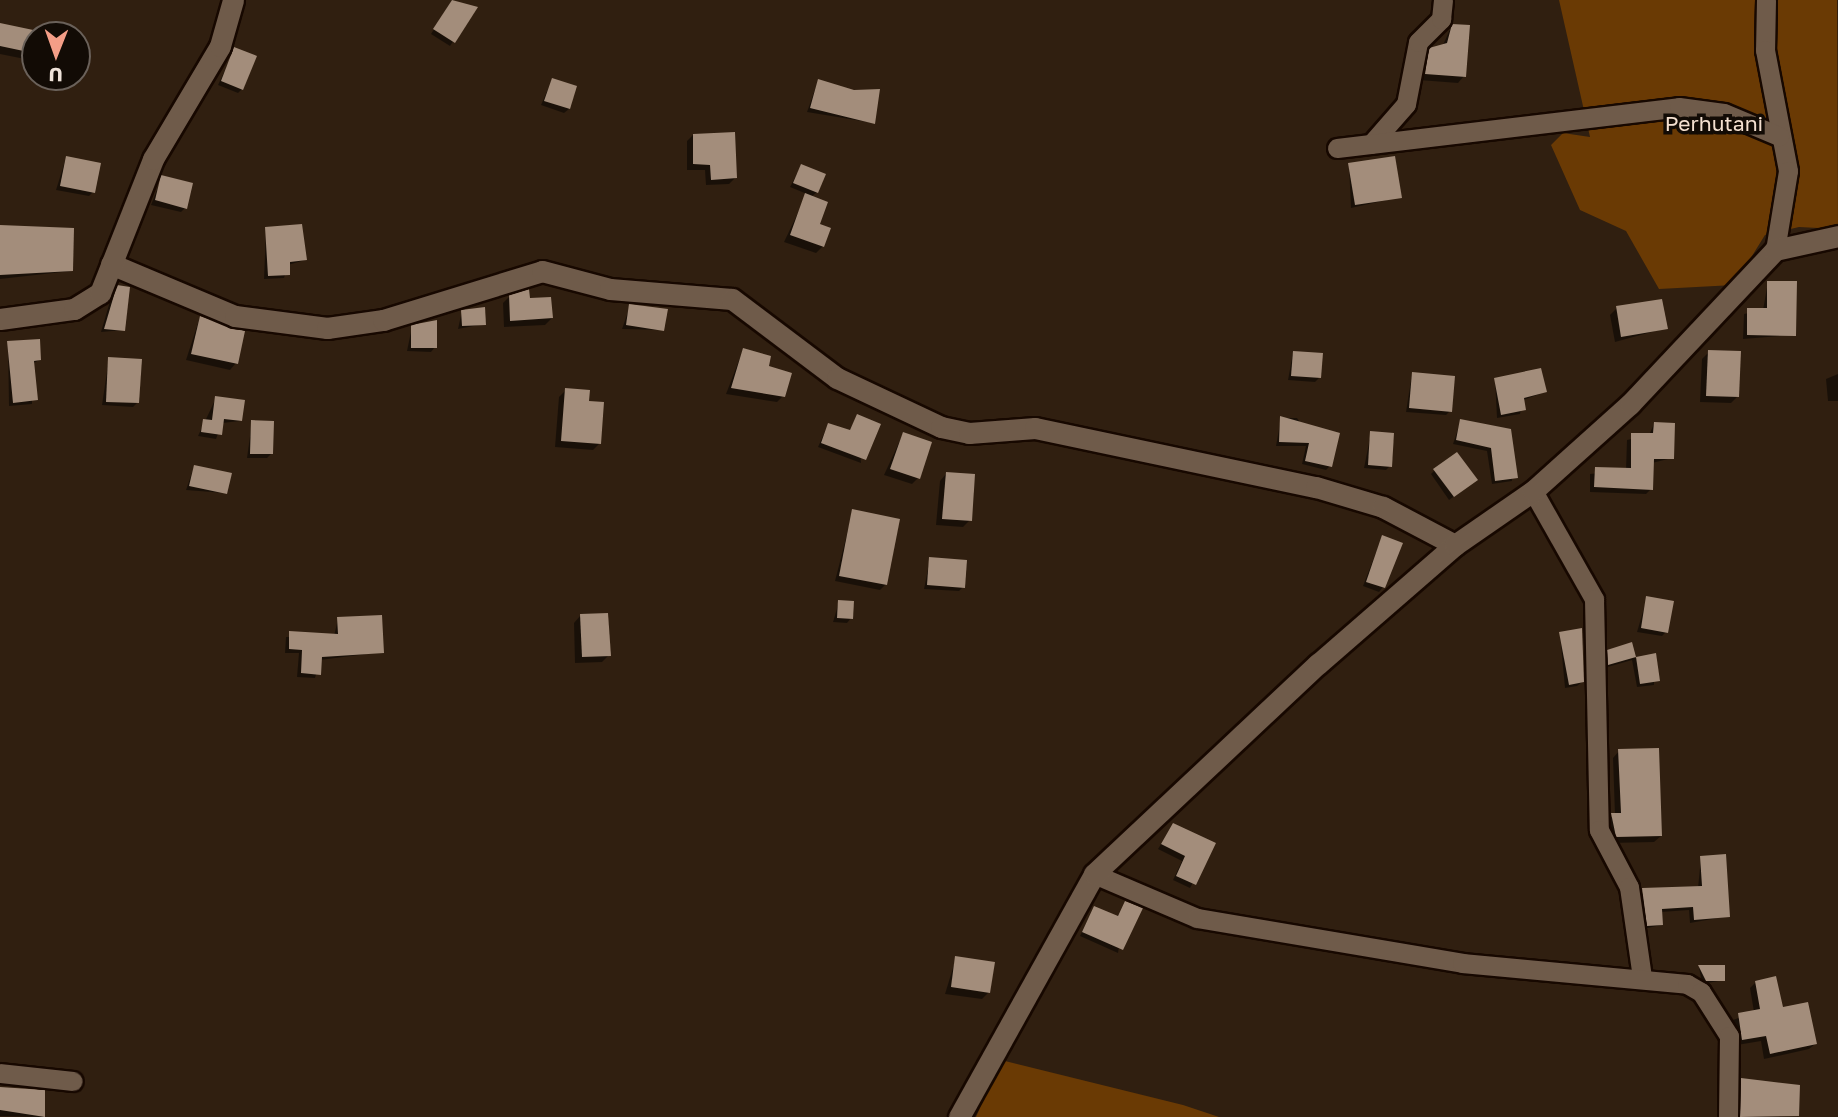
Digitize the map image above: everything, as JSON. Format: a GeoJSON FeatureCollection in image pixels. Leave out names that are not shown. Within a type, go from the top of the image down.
{"type":"FeatureCollection","features":[{"type":"Feature","properties":{"kind":"street"},"geometry":{"type":"LineString","coordinates":[[0,319],[90,303],[111,264],[153,159],[220,46],[233,0]]}},
{"type":"Feature","properties":{"kind":"street"},"geometry":{"type":"LineString","coordinates":[[1371,144],[1406,104],[1418,42],[1441,19],[1443,0]]}},
{"type":"Feature","properties":{"kind":"street"},"geometry":{"type":"LineString","coordinates":[[1766,0],[1765,51],[1779,136],[1788,171],[1775,250]]}},
{"type":"Feature","properties":{"kind":"street"},"geometry":{"type":"LineString","coordinates":[[1337,148],[1679,107],[1724,113],[1779,136]]}},
{"type":"Feature","properties":{"kind":"street"},"geometry":{"type":"LineString","coordinates":[[1782,219],[1799,240]]}},
{"type":"Feature","properties":{"kind":"street"},"geometry":{"type":"LineString","coordinates":[[959,1117],[1094,873],[1455,544],[1533,491],[1692,345],[1775,250],[1799,240],[1838,236]]}},
{"type":"Feature","properties":{"kind":"street"},"geometry":{"type":"LineString","coordinates":[[111,264],[235,316],[327,328],[383,320],[542,271],[610,289],[732,299],[837,378],[941,427],[969,433],[1035,428],[1315,486],[1383,507],[1455,544]]}},
{"type":"Feature","properties":{"kind":"street"},"geometry":{"type":"LineString","coordinates":[[1533,491],[1594,599],[1600,633],[1599,830],[1629,887],[1642,977]]}},
{"type":"Feature","properties":{"kind":"street"},"geometry":{"type":"LineString","coordinates":[[1094,873],[1197,918],[1462,963],[1642,977],[1695,988],[1722,1022],[1730,1049],[1728,1117]]}},
{"type":"Feature","properties":{"kind":"street"},"geometry":{"type":"LineString","coordinates":[[0,1073],[73,1081]]}},
{"type":"Feature","properties":{"kind":"green space","name":"Perhutani"},"geometry":{"type":"Polygon","coordinates":[[[1559,0],[1837,0],[1838,229],[1799,227],[1765,235],[1734,285],[1659,289],[1626,231],[1580,210],[1551,145],[1563,133],[1590,137],[1559,0]]]}},
{"type":"Feature","properties":{"kind":"green space"},"geometry":{"type":"Polygon","coordinates":[[[1001,1060],[1183,1105],[1219,1117],[976,1117],[1001,1060]]]}},
{"type":"Feature","properties":{"kind":"building"},"geometry":{"type":"Polygon","coordinates":[[[452,0],[478,7],[455,43],[433,29],[452,0]]]}},
{"type":"Feature","properties":{"kind":"building"},"geometry":{"type":"Polygon","coordinates":[[[0,23],[21,27],[21,50],[0,46],[0,23]]]}},
{"type":"Feature","properties":{"kind":"building"},"geometry":{"type":"Polygon","coordinates":[[[1452,24],[1470,25],[1466,77],[1425,74],[1429,48],[1447,43],[1452,24]]]}},
{"type":"Feature","properties":{"kind":"building"},"geometry":{"type":"Polygon","coordinates":[[[234,47],[257,56],[243,90],[221,81],[234,47]]]}},
{"type":"Feature","properties":{"kind":"building"},"geometry":{"type":"Polygon","coordinates":[[[552,78],[577,86],[570,109],[544,101],[552,78]]]}},
{"type":"Feature","properties":{"kind":"building"},"geometry":{"type":"Polygon","coordinates":[[[818,79],[854,90],[880,89],[875,124],[810,108],[818,79]]]}},
{"type":"Feature","properties":{"kind":"building"},"geometry":{"type":"Polygon","coordinates":[[[735,132],[737,178],[711,180],[710,165],[693,164],[693,134],[735,132]]]}},
{"type":"Feature","properties":{"kind":"building"},"geometry":{"type":"Polygon","coordinates":[[[66,156],[101,163],[95,193],[60,186],[66,156]]]}},
{"type":"Feature","properties":{"kind":"building"},"geometry":{"type":"Polygon","coordinates":[[[1395,156],[1402,198],[1355,205],[1348,163],[1395,156]]]}},
{"type":"Feature","properties":{"kind":"building"},"geometry":{"type":"Polygon","coordinates":[[[801,164],[826,174],[818,193],[793,183],[801,164]]]}},
{"type":"Feature","properties":{"kind":"building"},"geometry":{"type":"Polygon","coordinates":[[[161,175],[193,183],[187,209],[155,200],[161,175]]]}},
{"type":"Feature","properties":{"kind":"building"},"geometry":{"type":"Polygon","coordinates":[[[805,193],[828,202],[820,224],[831,228],[824,247],[790,235],[805,193]]]}},
{"type":"Feature","properties":{"kind":"building"},"geometry":{"type":"Polygon","coordinates":[[[302,224],[307,260],[290,262],[290,275],[268,276],[265,227],[302,224]]]}},
{"type":"Feature","properties":{"kind":"building"},"geometry":{"type":"Polygon","coordinates":[[[0,225],[74,228],[73,271],[0,275],[0,225]]]}},
{"type":"Feature","properties":{"kind":"building"},"geometry":{"type":"Polygon","coordinates":[[[1767,281],[1797,281],[1796,336],[1747,335],[1747,308],[1767,308],[1767,281]]]}},
{"type":"Feature","properties":{"kind":"building"},"geometry":{"type":"Polygon","coordinates":[[[117,285],[130,287],[125,331],[104,329],[117,285]]]}},
{"type":"Feature","properties":{"kind":"building"},"geometry":{"type":"Polygon","coordinates":[[[529,289],[530,298],[551,297],[553,318],[510,321],[509,295],[529,289]]]}},
{"type":"Feature","properties":{"kind":"building"},"geometry":{"type":"Polygon","coordinates":[[[1662,299],[1668,329],[1621,337],[1616,306],[1662,299]]]}},
{"type":"Feature","properties":{"kind":"building"},"geometry":{"type":"Polygon","coordinates":[[[629,304],[668,309],[664,331],[626,325],[629,304]]]}},
{"type":"Feature","properties":{"kind":"building"},"geometry":{"type":"Polygon","coordinates":[[[485,307],[486,325],[462,326],[461,310],[485,307]]]}},
{"type":"Feature","properties":{"kind":"building"},"geometry":{"type":"Polygon","coordinates":[[[200,316],[245,331],[238,364],[191,354],[200,316]]]}},
{"type":"Feature","properties":{"kind":"building"},"geometry":{"type":"Polygon","coordinates":[[[437,320],[437,348],[411,348],[411,325],[437,320]]]}},
{"type":"Feature","properties":{"kind":"building"},"geometry":{"type":"Polygon","coordinates":[[[40,339],[41,360],[34,361],[38,400],[13,403],[7,341],[40,339]]]}},
{"type":"Feature","properties":{"kind":"building"},"geometry":{"type":"Polygon","coordinates":[[[743,348],[771,356],[769,366],[792,373],[785,397],[731,388],[743,348]]]}},
{"type":"Feature","properties":{"kind":"building"},"geometry":{"type":"Polygon","coordinates":[[[1708,350],[1741,351],[1739,397],[1706,396],[1708,350]]]}},
{"type":"Feature","properties":{"kind":"building"},"geometry":{"type":"Polygon","coordinates":[[[1293,351],[1323,353],[1321,378],[1291,376],[1293,351]]]}},
{"type":"Feature","properties":{"kind":"building"},"geometry":{"type":"Polygon","coordinates":[[[108,357],[142,359],[139,403],[106,402],[108,357]]]}},
{"type":"Feature","properties":{"kind":"building"},"geometry":{"type":"Polygon","coordinates":[[[1541,368],[1547,392],[1524,398],[1526,410],[1501,415],[1494,378],[1541,368]]]}},
{"type":"Feature","properties":{"kind":"building"},"geometry":{"type":"Polygon","coordinates":[[[1412,372],[1455,376],[1452,412],[1409,408],[1412,372]]]}},
{"type":"Feature","properties":{"kind":"building"},"geometry":{"type":"Polygon","coordinates":[[[565,388],[590,390],[589,401],[604,402],[601,444],[561,441],[565,388]]]}},
{"type":"Feature","properties":{"kind":"building"},"geometry":{"type":"Polygon","coordinates":[[[215,396],[245,400],[242,421],[224,419],[222,435],[201,432],[203,419],[212,420],[215,396]]]}},
{"type":"Feature","properties":{"kind":"building"},"geometry":{"type":"Polygon","coordinates":[[[857,414],[881,424],[866,460],[821,443],[828,423],[850,430],[857,414]]]}},
{"type":"Feature","properties":{"kind":"building"},"geometry":{"type":"Polygon","coordinates":[[[1280,416],[1340,433],[1332,467],[1305,461],[1309,443],[1279,442],[1280,416]]]}},
{"type":"Feature","properties":{"kind":"building"},"geometry":{"type":"Polygon","coordinates":[[[1460,419],[1511,429],[1518,478],[1495,481],[1491,448],[1456,440],[1460,419]]]}},
{"type":"Feature","properties":{"kind":"building"},"geometry":{"type":"Polygon","coordinates":[[[251,420],[274,421],[273,454],[250,454],[251,420]]]}},
{"type":"Feature","properties":{"kind":"building"},"geometry":{"type":"Polygon","coordinates":[[[1654,422],[1675,423],[1674,459],[1654,459],[1653,490],[1594,487],[1595,467],[1631,468],[1631,433],[1653,433],[1654,422]]]}},
{"type":"Feature","properties":{"kind":"building"},"geometry":{"type":"Polygon","coordinates":[[[1370,431],[1394,433],[1392,467],[1368,465],[1370,431]]]}},
{"type":"Feature","properties":{"kind":"building"},"geometry":{"type":"Polygon","coordinates":[[[903,432],[932,442],[920,479],[890,469],[903,432]]]}},
{"type":"Feature","properties":{"kind":"building"},"geometry":{"type":"Polygon","coordinates":[[[1457,452],[1478,480],[1454,497],[1433,469],[1457,452]]]}},
{"type":"Feature","properties":{"kind":"building"},"geometry":{"type":"Polygon","coordinates":[[[194,465],[232,473],[227,494],[189,486],[194,465]]]}},
{"type":"Feature","properties":{"kind":"building"},"geometry":{"type":"Polygon","coordinates":[[[946,472],[975,474],[972,521],[942,519],[946,472]]]}},
{"type":"Feature","properties":{"kind":"building"},"geometry":{"type":"Polygon","coordinates":[[[852,509],[900,519],[887,585],[839,576],[852,509]]]}},
{"type":"Feature","properties":{"kind":"building"},"geometry":{"type":"Polygon","coordinates":[[[1382,535],[1403,543],[1385,588],[1366,582],[1382,535]]]}},
{"type":"Feature","properties":{"kind":"building"},"geometry":{"type":"Polygon","coordinates":[[[929,557],[967,560],[965,588],[927,585],[929,557]]]}},
{"type":"Feature","properties":{"kind":"building"},"geometry":{"type":"Polygon","coordinates":[[[1646,596],[1674,601],[1668,633],[1641,628],[1646,596]]]}},
{"type":"Feature","properties":{"kind":"building"},"geometry":{"type":"Polygon","coordinates":[[[838,600],[854,601],[853,619],[837,618],[838,600]]]}},
{"type":"Feature","properties":{"kind":"building"},"geometry":{"type":"Polygon","coordinates":[[[608,613],[611,656],[582,657],[580,614],[608,613]]]}},
{"type":"Feature","properties":{"kind":"building"},"geometry":{"type":"Polygon","coordinates":[[[382,615],[384,653],[322,657],[321,675],[301,673],[302,650],[289,649],[289,631],[338,634],[337,617],[382,615]]]}},
{"type":"Feature","properties":{"kind":"building"},"geometry":{"type":"Polygon","coordinates":[[[1582,628],[1584,682],[1569,685],[1559,632],[1582,628]]]}},
{"type":"Feature","properties":{"kind":"building"},"geometry":{"type":"Polygon","coordinates":[[[1632,642],[1636,657],[1608,665],[1607,650],[1632,642]]]}},
{"type":"Feature","properties":{"kind":"building"},"geometry":{"type":"Polygon","coordinates":[[[1656,653],[1660,681],[1640,684],[1636,657],[1656,653]]]}},
{"type":"Feature","properties":{"kind":"building"},"geometry":{"type":"Polygon","coordinates":[[[1659,748],[1662,836],[1616,837],[1611,813],[1621,813],[1618,749],[1659,748]]]}},
{"type":"Feature","properties":{"kind":"building"},"geometry":{"type":"Polygon","coordinates":[[[1173,823],[1216,843],[1196,885],[1176,876],[1185,856],[1161,844],[1173,823]]]}},
{"type":"Feature","properties":{"kind":"building"},"geometry":{"type":"Polygon","coordinates":[[[1726,854],[1730,917],[1694,920],[1693,907],[1662,909],[1663,925],[1647,926],[1642,888],[1702,886],[1700,856],[1726,854]]]}},
{"type":"Feature","properties":{"kind":"building"},"geometry":{"type":"Polygon","coordinates":[[[1125,901],[1143,908],[1123,950],[1082,932],[1094,906],[1118,916],[1125,901]]]}},
{"type":"Feature","properties":{"kind":"building"},"geometry":{"type":"Polygon","coordinates":[[[955,956],[995,962],[990,993],[951,987],[955,956]]]}},
{"type":"Feature","properties":{"kind":"building"},"geometry":{"type":"Polygon","coordinates":[[[1698,965],[1725,965],[1725,981],[1706,981],[1698,965]]]}},
{"type":"Feature","properties":{"kind":"building"},"geometry":{"type":"Polygon","coordinates":[[[1776,976],[1783,1007],[1808,1002],[1817,1044],[1770,1054],[1766,1036],[1742,1040],[1738,1013],[1760,1009],[1755,981],[1776,976]]]}},
{"type":"Feature","properties":{"kind":"building"},"geometry":{"type":"Polygon","coordinates":[[[1741,1078],[1800,1085],[1799,1116],[1740,1117],[1741,1078]]]}},
{"type":"Feature","properties":{"kind":"building"},"geometry":{"type":"Polygon","coordinates":[[[0,1087],[45,1090],[45,1117],[0,1110],[0,1087]]]}}]}
